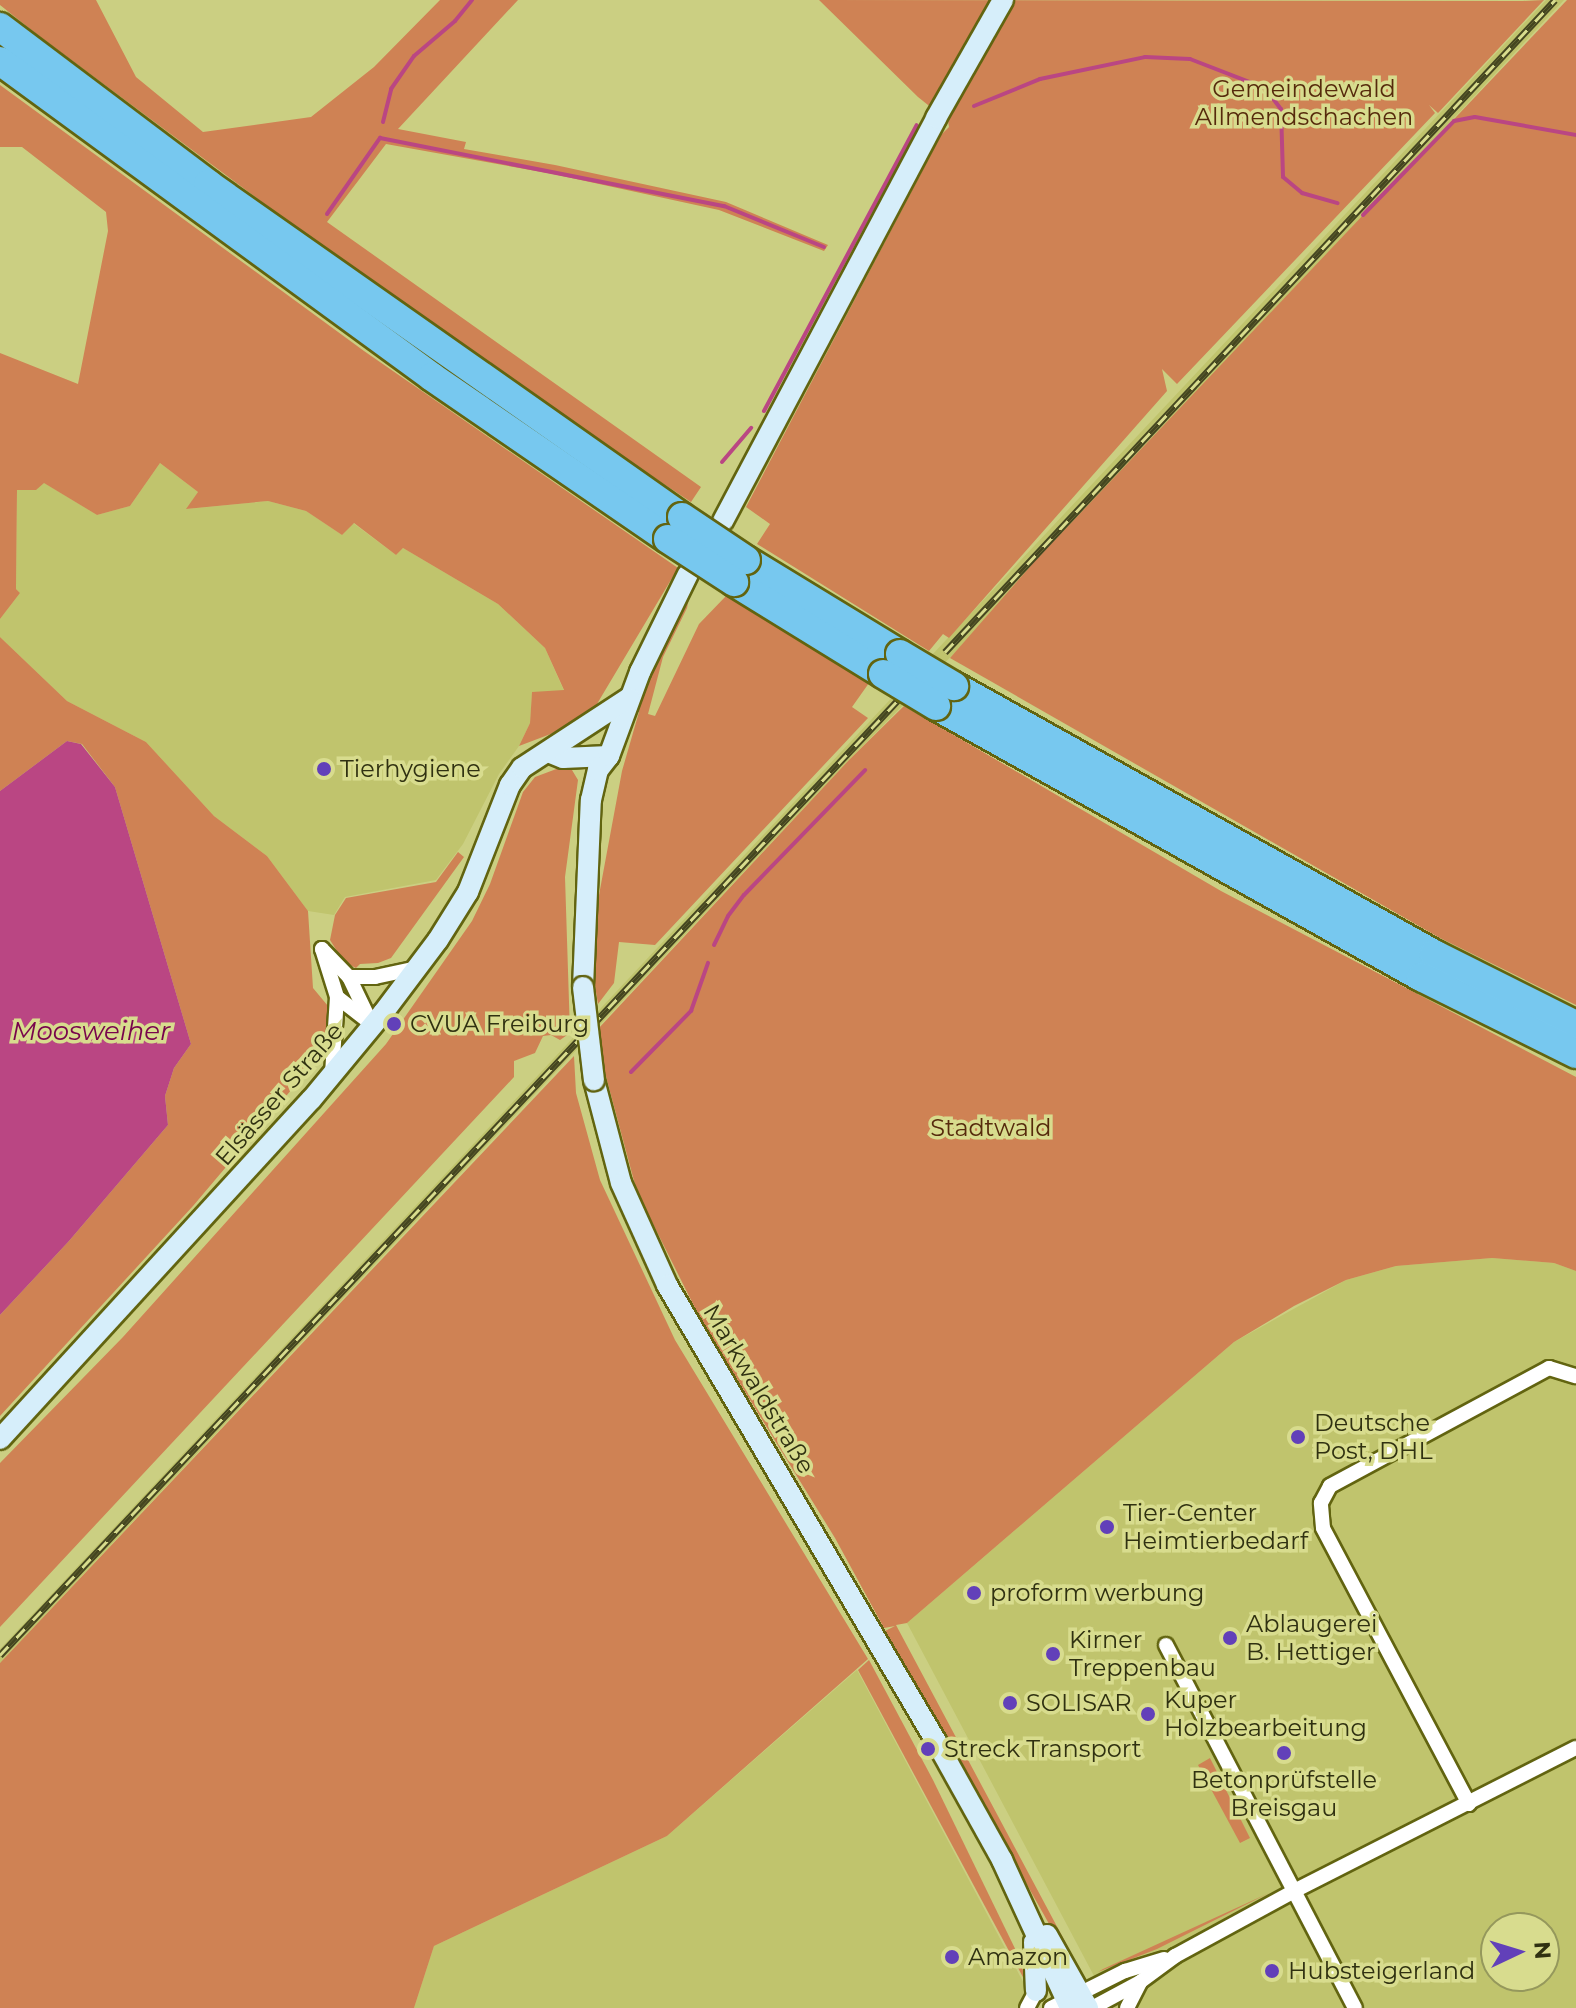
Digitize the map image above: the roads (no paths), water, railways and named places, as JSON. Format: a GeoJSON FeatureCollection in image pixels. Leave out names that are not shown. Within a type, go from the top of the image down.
{"type":"FeatureCollection","features":[{"type":"Feature","properties":{"kind":"highway"},"geometry":{"type":"LineString","coordinates":[[0,27],[675,528]]}},
{"type":"Feature","properties":{"kind":"highway"},"geometry":{"type":"LineString","coordinates":[[0,61],[406,358],[740,571],[1421,977],[1576,1054]]}},
{"type":"Feature","properties":{"kind":"highway"},"geometry":{"type":"LineString","coordinates":[[945,696],[1434,954],[1576,1025]]}},
{"type":"Feature","properties":{"kind":"main road"},"geometry":{"type":"LineString","coordinates":[[723,521],[936,118],[1003,0]]}},
{"type":"Feature","properties":{"kind":"main road","name":"Markwaldstraße"},"geometry":{"type":"LineString","coordinates":[[688,574],[629,698],[609,756],[598,770],[591,800],[583,987],[594,1080],[621,1183],[667,1285],[901,1679],[1034,1926],[1047,1935],[1075,2004]]}},
{"type":"Feature","properties":{"kind":"main road","name":"Elsässer Straße"},"geometry":{"type":"LineString","coordinates":[[0,1439],[155,1274],[373,1025],[417,968],[468,892],[510,785],[522,768],[629,698]]}},
{"type":"Feature","properties":{"kind":"main road"},"geometry":{"type":"LineString","coordinates":[[572,738],[594,741],[609,756]]}},
{"type":"Feature","properties":{"kind":"main road"},"geometry":{"type":"LineString","coordinates":[[548,752],[563,758],[609,756]]}},
{"type":"Feature","properties":{"kind":"main road"},"geometry":{"type":"LineString","coordinates":[[1031,1999],[1034,1926]]}},
{"type":"Feature","properties":{"kind":"street"},"geometry":{"type":"LineString","coordinates":[[332,1074],[337,997],[322,949],[349,977],[373,1025]]}},
{"type":"Feature","properties":{"kind":"street"},"geometry":{"type":"LineString","coordinates":[[349,977],[375,977],[417,968]]}},
{"type":"Feature","properties":{"kind":"street"},"geometry":{"type":"LineString","coordinates":[[337,997],[373,1025]]}},
{"type":"Feature","properties":{"kind":"street"},"geometry":{"type":"LineString","coordinates":[[1469,1804],[1323,1528],[1321,1503],[1330,1486],[1549,1368],[1576,1376]]}},
{"type":"Feature","properties":{"kind":"street"},"geometry":{"type":"LineString","coordinates":[[1166,1645],[1355,2008]]}},
{"type":"Feature","properties":{"kind":"street"},"geometry":{"type":"LineString","coordinates":[[1075,2004],[1140,1982],[1175,1956],[1294,1891],[1576,1748]]}},
{"type":"Feature","properties":{"kind":"street"},"geometry":{"type":"LineString","coordinates":[[1075,2004],[1125,1971],[1175,1956]]}},
{"type":"Feature","properties":{"kind":"street"},"geometry":{"type":"LineString","coordinates":[[1127,2008],[1140,1982]]}},
{"type":"Feature","properties":{"kind":"water","name":"Moosweiher"},"geometry":{"type":"Polygon","coordinates":[[[67,741],[81,744],[115,787],[191,1044],[174,1068],[165,1096],[168,1125],[69,1241],[0,1315],[0,791],[67,741]]]}},
{"type":"Feature","properties":{"kind":"waterway"},"geometry":{"type":"LineString","coordinates":[[383,122],[391,89],[414,56],[455,21],[472,0]]}},
{"type":"Feature","properties":{"kind":"waterway"},"geometry":{"type":"LineString","coordinates":[[974,106],[1040,79],[1145,57],[1190,59],[1265,88],[1281,109],[1283,177],[1302,193],[1338,203]]}},
{"type":"Feature","properties":{"kind":"waterway"},"geometry":{"type":"LineString","coordinates":[[1363,215],[1454,121],[1475,117],[1576,135]]}},
{"type":"Feature","properties":{"kind":"waterway"},"geometry":{"type":"LineString","coordinates":[[764,411],[917,125]]}},
{"type":"Feature","properties":{"kind":"waterway"},"geometry":{"type":"LineString","coordinates":[[327,214],[380,138],[724,206],[824,247]]}},
{"type":"Feature","properties":{"kind":"waterway"},"geometry":{"type":"LineString","coordinates":[[722,462],[751,428]]}},
{"type":"Feature","properties":{"kind":"waterway"},"geometry":{"type":"LineString","coordinates":[[714,945],[728,916],[744,895],[865,770]]}},
{"type":"Feature","properties":{"kind":"waterway"},"geometry":{"type":"LineString","coordinates":[[631,1072],[691,1011],[708,963]]}},
{"type":"Feature","properties":{"kind":"railway"},"geometry":{"type":"LineString","coordinates":[[945,652],[1555,0]]}},
{"type":"Feature","properties":{"kind":"railway"},"geometry":{"type":"LineString","coordinates":[[0,1655],[899,699]]}},
{"type":"Feature","properties":{"kind":"place","name":"Tierhygiene"},"geometry":{"type":"Point","coordinates":[324,769]}},
{"type":"Feature","properties":{"kind":"place","name":"CVUA Freiburg"},"geometry":{"type":"Point","coordinates":[394,1024]}},
{"type":"Feature","properties":{"kind":"place","name":"Deutsche Post, DHL"},"geometry":{"type":"Point","coordinates":[1298,1437]}},
{"type":"Feature","properties":{"kind":"place","name":"Tier-Center Heimtierbedarf"},"geometry":{"type":"Point","coordinates":[1107,1527]}},
{"type":"Feature","properties":{"kind":"place","name":"proform werbung"},"geometry":{"type":"Point","coordinates":[974,1593]}},
{"type":"Feature","properties":{"kind":"place","name":"Ablaugerei B. Hettiger"},"geometry":{"type":"Point","coordinates":[1230,1638]}},
{"type":"Feature","properties":{"kind":"place","name":"Kirner Treppenbau"},"geometry":{"type":"Point","coordinates":[1053,1654]}},
{"type":"Feature","properties":{"kind":"place","name":"SOLISAR"},"geometry":{"type":"Point","coordinates":[1010,1703]}},
{"type":"Feature","properties":{"kind":"place","name":"Kuper Holzbearbeitung"},"geometry":{"type":"Point","coordinates":[1148,1714]}},
{"type":"Feature","properties":{"kind":"place","name":"Streck Transport"},"geometry":{"type":"Point","coordinates":[928,1749]}},
{"type":"Feature","properties":{"kind":"place","name":"Betonprüfstelle Breisgau"},"geometry":{"type":"Point","coordinates":[1284,1753]}},
{"type":"Feature","properties":{"kind":"place","name":"Amazon"},"geometry":{"type":"Point","coordinates":[952,1957]}},
{"type":"Feature","properties":{"kind":"place","name":"Hubsteigerland"},"geometry":{"type":"Point","coordinates":[1272,1971]}},
{"type":"Feature","properties":{"kind":"park label","name":"Gemeindewald Allmendschachen"},"geometry":{"type":"Point","coordinates":[1304,103]}},
{"type":"Feature","properties":{"kind":"park label","name":"Stadtwald"},"geometry":{"type":"Point","coordinates":[991,1128]}}]}
